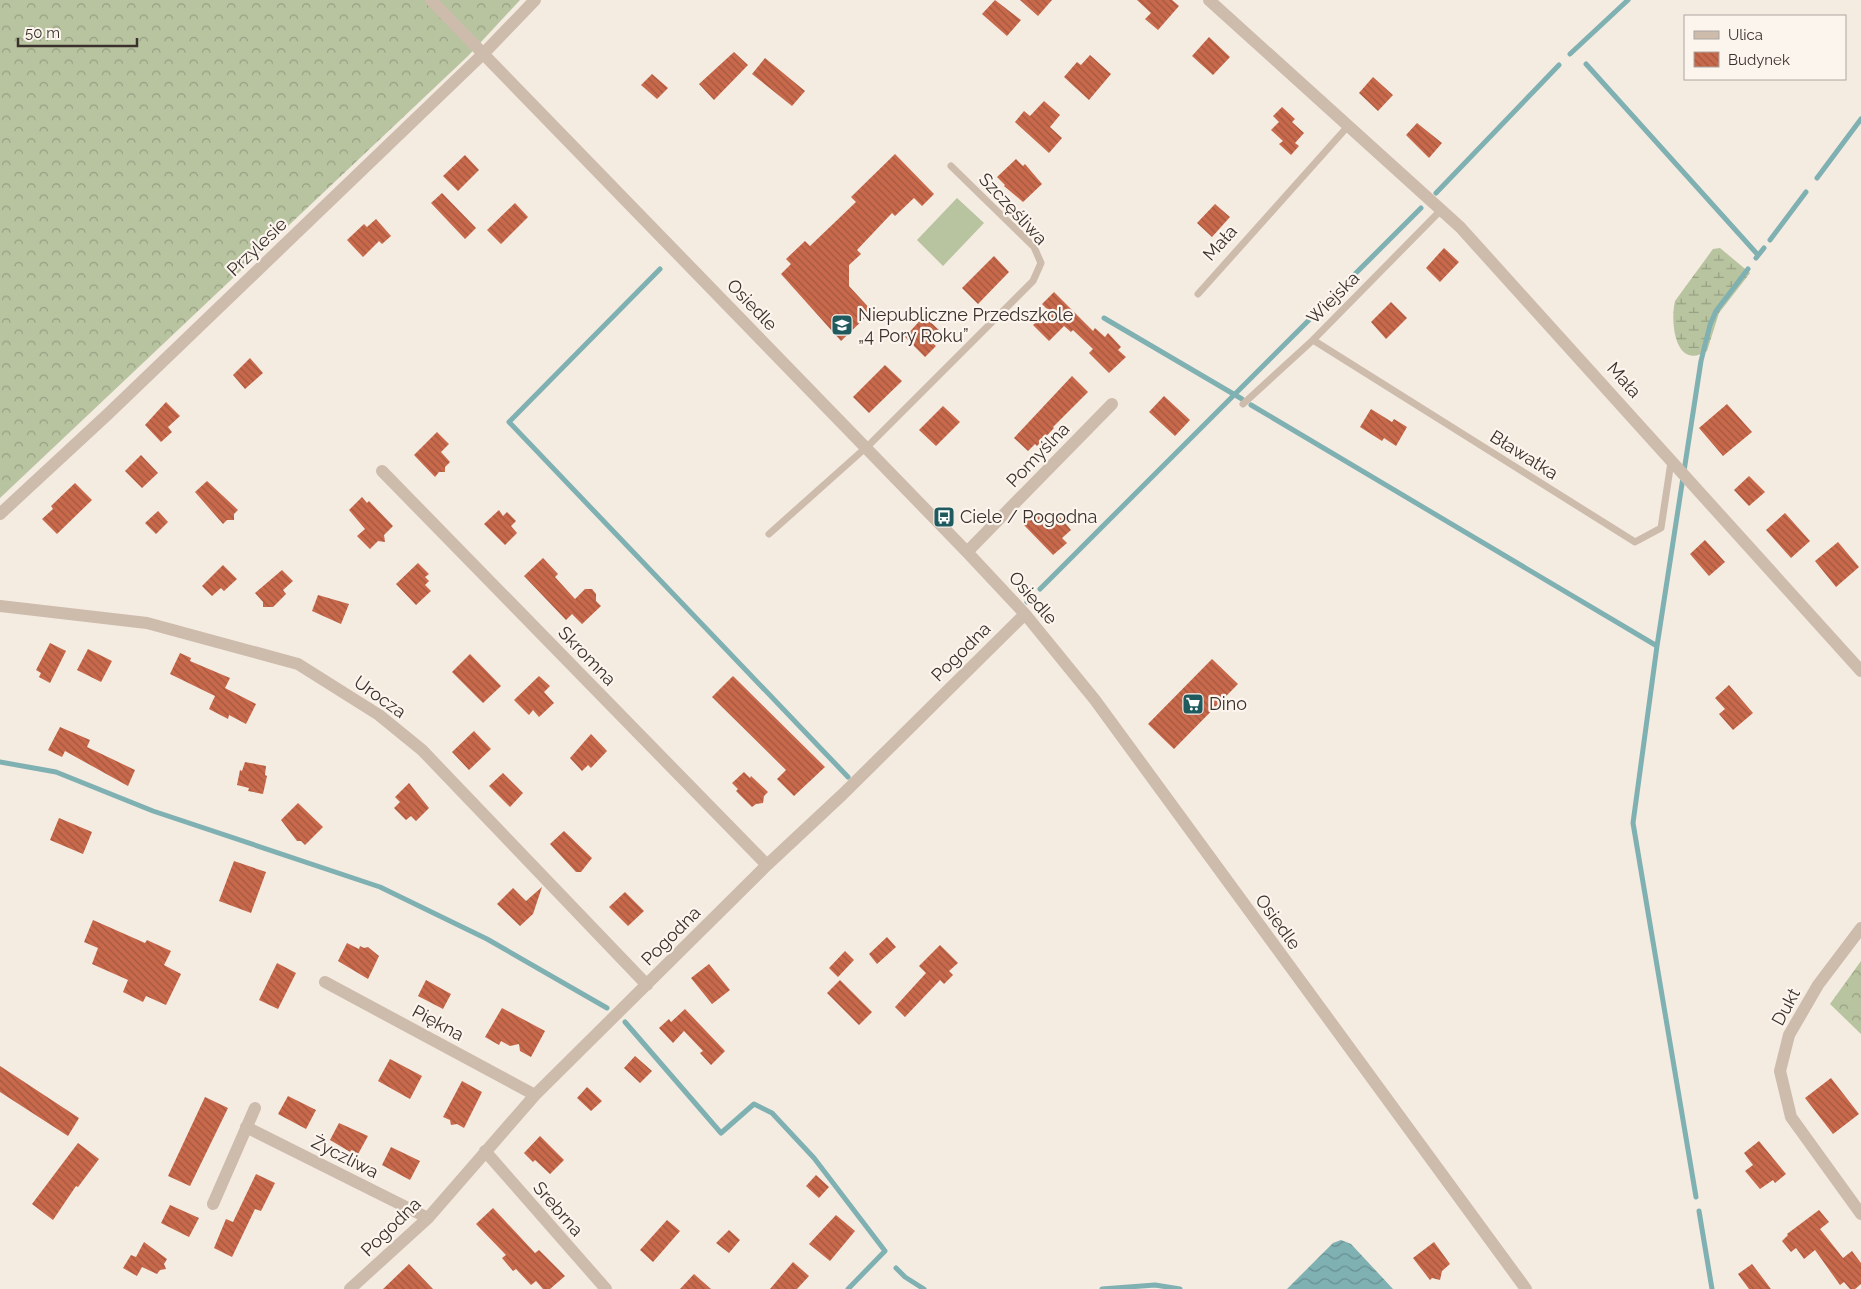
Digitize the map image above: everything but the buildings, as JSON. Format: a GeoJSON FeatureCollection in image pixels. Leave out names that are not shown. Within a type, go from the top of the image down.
{"type":"FeatureCollection","features":[{"type":"Feature","properties":{"kind":"street","name":"Osiedle"},"geometry":{"type":"LineString","coordinates":[[431,0],[867,447],[1025,614],[1095,700],[1526,1289]]}},
{"type":"Feature","properties":{"kind":"street","name":"Przylesie"},"geometry":{"type":"LineString","coordinates":[[0,514],[108,414],[484,54],[535,0]]}},
{"type":"Feature","properties":{"kind":"street","name":"Mała"},"geometry":{"type":"LineString","coordinates":[[1209,0],[1442,209],[1672,459],[1861,671]]}},
{"type":"Feature","properties":{"kind":"street","name":"Pomyślna"},"geometry":{"type":"LineString","coordinates":[[967,552],[1112,404]]}},
{"type":"Feature","properties":{"kind":"street","name":"Skromna"},"geometry":{"type":"LineString","coordinates":[[382,471],[766,865]]}},
{"type":"Feature","properties":{"kind":"street","name":"Urocza"},"geometry":{"type":"LineString","coordinates":[[0,606],[147,623],[298,664],[379,715],[422,750],[647,985]]}},
{"type":"Feature","properties":{"kind":"street","name":"Pogodna"},"geometry":{"type":"LineString","coordinates":[[350,1289],[428,1218],[535,1095],[766,865],[843,794],[1025,614]]}},
{"type":"Feature","properties":{"kind":"street","name":"Dukt"},"geometry":{"type":"LineString","coordinates":[[1861,928],[1818,985],[1789,1035],[1780,1071],[1792,1117],[1861,1214]]}},
{"type":"Feature","properties":{"kind":"street","name":"Piękna"},"geometry":{"type":"LineString","coordinates":[[325,982],[535,1095]]}},
{"type":"Feature","properties":{"kind":"street"},"geometry":{"type":"LineString","coordinates":[[213,1204],[255,1108]]}},
{"type":"Feature","properties":{"kind":"street","name":"Życzliwa"},"geometry":{"type":"LineString","coordinates":[[246,1127],[428,1218]]}},
{"type":"Feature","properties":{"kind":"street","name":"Srebrna"},"geometry":{"type":"LineString","coordinates":[[485,1152],[606,1289]]}},
{"type":"Feature","properties":{"kind":"lane","name":"Mała"},"geometry":{"type":"LineString","coordinates":[[1198,294],[1348,125]]}},
{"type":"Feature","properties":{"kind":"lane","name":"Szczęśliwa"},"geometry":{"type":"LineString","coordinates":[[768,534],[867,447],[1033,281],[1041,263],[1034,247],[951,166]]}},
{"type":"Feature","properties":{"kind":"lane","name":"Wiejska"},"geometry":{"type":"LineString","coordinates":[[1243,404],[1313,340],[1442,209]]}},
{"type":"Feature","properties":{"kind":"lane","name":"Bławatka"},"geometry":{"type":"LineString","coordinates":[[1313,340],[1635,542],[1661,528],[1672,459]]}},
{"type":"Feature","properties":{"kind":"green space"},"geometry":{"type":"Polygon","coordinates":[[[0,0],[520,0],[468,56],[0,498],[0,0]]]}},
{"type":"Feature","properties":{"kind":"green space"},"geometry":{"type":"Polygon","coordinates":[[[957,198],[984,223],[943,266],[917,240],[957,198]]]}},
{"type":"Feature","properties":{"kind":"green space"},"geometry":{"type":"Polygon","coordinates":[[[1720,248],[1750,273],[1719,313],[1707,351],[1696,355],[1688,355],[1681,350],[1674,331],[1675,301],[1713,249],[1720,248]]]}},
{"type":"Feature","properties":{"kind":"green space"},"geometry":{"type":"Polygon","coordinates":[[[1861,961],[1861,1034],[1830,1004],[1861,961]]]}},
{"type":"Feature","properties":{"kind":"water"},"geometry":{"type":"Polygon","coordinates":[[[1341,1240],[1351,1244],[1393,1289],[1287,1289],[1333,1243],[1341,1240]]]}},
{"type":"Feature","properties":{"kind":"waterway"},"geometry":{"type":"LineString","coordinates":[[1570,54],[1628,0]]}},
{"type":"Feature","properties":{"kind":"waterway"},"geometry":{"type":"LineString","coordinates":[[1586,64],[1758,255]]}},
{"type":"Feature","properties":{"kind":"waterway"},"geometry":{"type":"LineString","coordinates":[[1436,193],[1559,65]]}},
{"type":"Feature","properties":{"kind":"waterway"},"geometry":{"type":"LineString","coordinates":[[1817,178],[1861,119]]}},
{"type":"Feature","properties":{"kind":"waterway"},"geometry":{"type":"LineString","coordinates":[[1770,240],[1806,192]]}},
{"type":"Feature","properties":{"kind":"waterway"},"geometry":{"type":"LineString","coordinates":[[1040,589],[1421,208]]}},
{"type":"Feature","properties":{"kind":"waterway"},"geometry":{"type":"LineString","coordinates":[[1756,258],[1764,248]]}},
{"type":"Feature","properties":{"kind":"waterway"},"geometry":{"type":"LineString","coordinates":[[660,269],[509,422],[848,777]]}},
{"type":"Feature","properties":{"kind":"waterway"},"geometry":{"type":"LineString","coordinates":[[1657,646],[1701,361],[1710,325],[1716,311],[1748,269]]}},
{"type":"Feature","properties":{"kind":"waterway"},"geometry":{"type":"LineString","coordinates":[[1104,318],[1242,399]]}},
{"type":"Feature","properties":{"kind":"waterway"},"geometry":{"type":"LineString","coordinates":[[1251,405],[1657,646],[1633,823],[1696,1197]]}},
{"type":"Feature","properties":{"kind":"waterway"},"geometry":{"type":"LineString","coordinates":[[1027,602],[1031,599]]}},
{"type":"Feature","properties":{"kind":"waterway"},"geometry":{"type":"LineString","coordinates":[[0,762],[56,772],[153,811],[380,887],[487,939],[607,1008]]}},
{"type":"Feature","properties":{"kind":"waterway"},"geometry":{"type":"LineString","coordinates":[[625,1022],[721,1133],[754,1104],[772,1113],[814,1158],[885,1251],[848,1289]]}},
{"type":"Feature","properties":{"kind":"waterway"},"geometry":{"type":"LineString","coordinates":[[1699,1211],[1712,1289]]}},
{"type":"Feature","properties":{"kind":"waterway"},"geometry":{"type":"LineString","coordinates":[[896,1268],[905,1277],[924,1289]]}},
{"type":"Feature","properties":{"kind":"waterway"},"geometry":{"type":"LineString","coordinates":[[1102,1289],[1155,1285],[1180,1289]]}},
{"type":"Feature","properties":{"kind":"place","name":"Niepubliczne Przedszkole „4 Pory Roku”"},"geometry":{"type":"Point","coordinates":[842,325]}},
{"type":"Feature","properties":{"kind":"place","name":"Ciele / Pogodna"},"geometry":{"type":"Point","coordinates":[944,517]}},
{"type":"Feature","properties":{"kind":"place","name":"Dino"},"geometry":{"type":"Point","coordinates":[1193,704]}}]}
